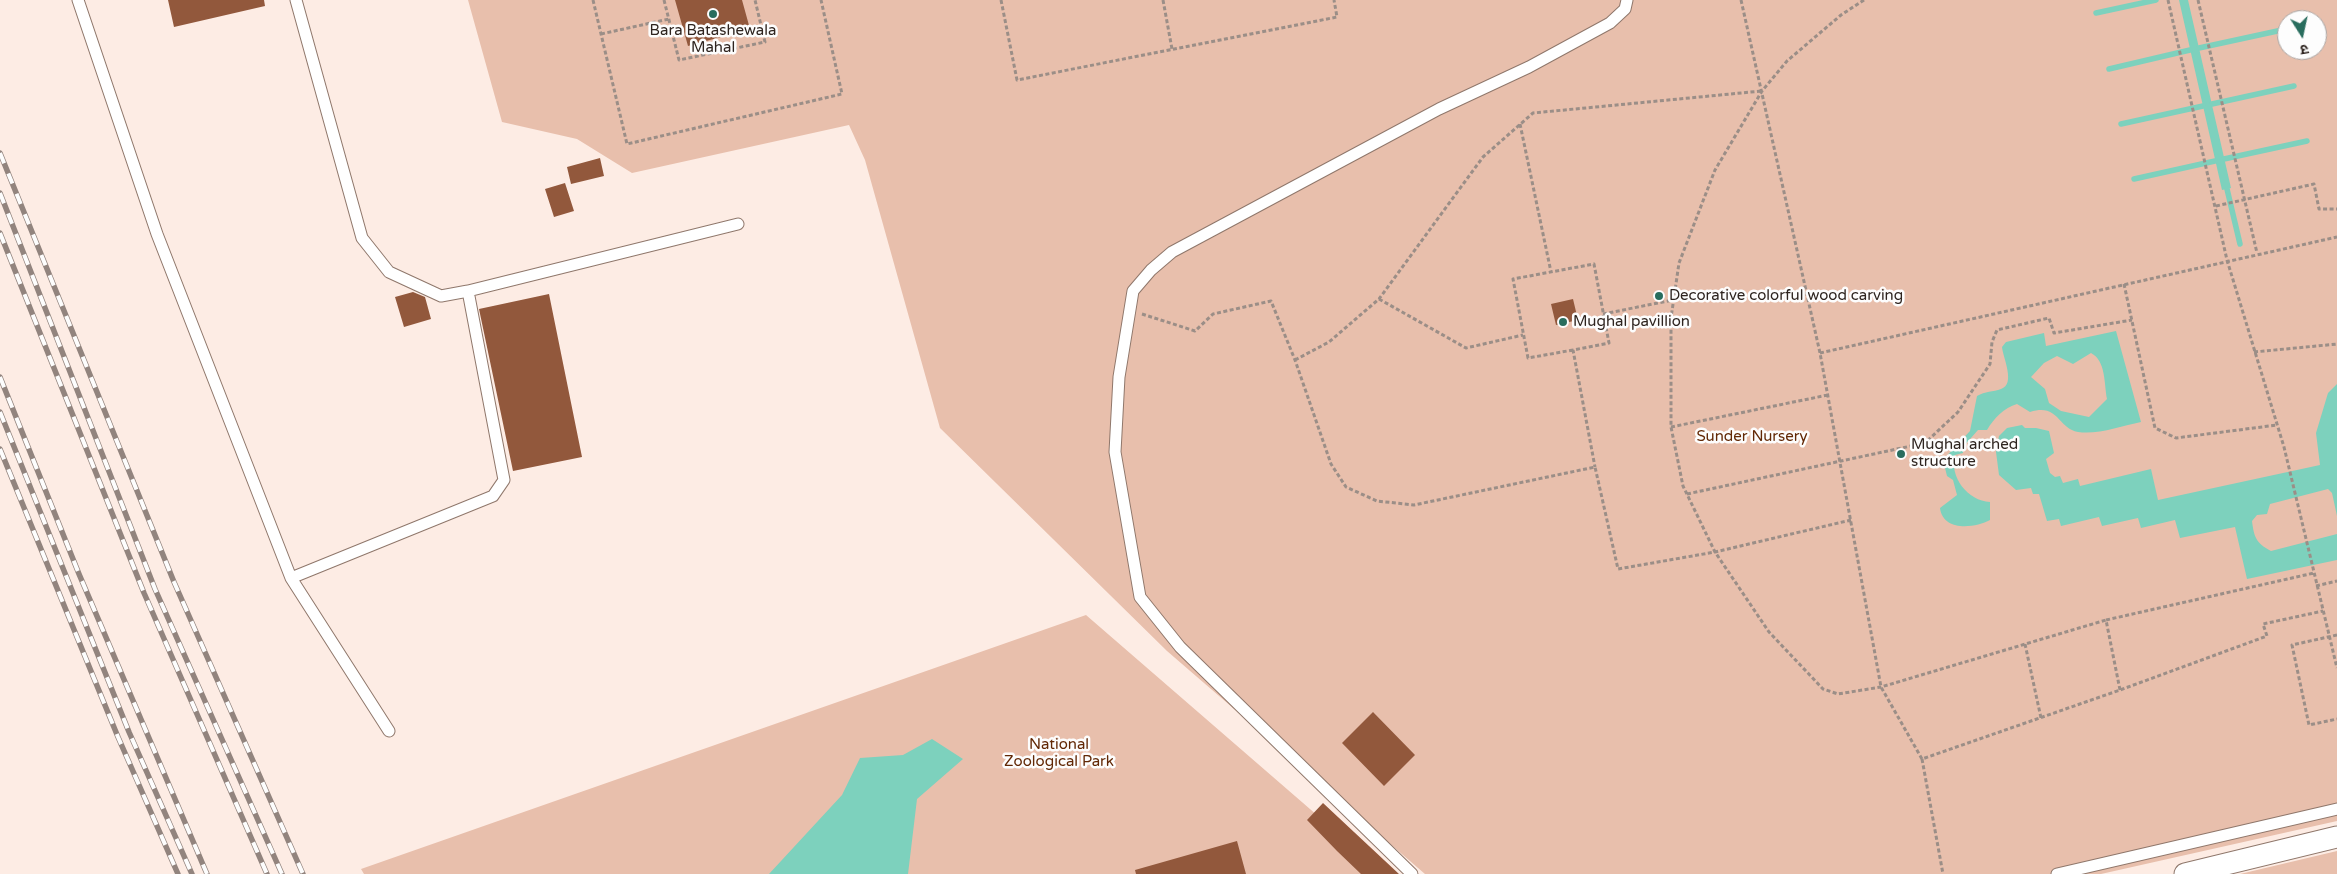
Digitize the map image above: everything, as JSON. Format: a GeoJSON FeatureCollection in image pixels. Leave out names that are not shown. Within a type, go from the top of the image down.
{"type":"FeatureCollection","features":[{"type":"Feature","properties":{"kind":"street"},"geometry":{"type":"LineString","coordinates":[[2184,874],[2337,837]]}},
{"type":"Feature","properties":{"kind":"lane"},"geometry":{"type":"LineString","coordinates":[[78,0],[157,234],[291,578],[389,731]]}},
{"type":"Feature","properties":{"kind":"lane"},"geometry":{"type":"LineString","coordinates":[[296,0],[362,238],[389,272],[441,296],[468,292],[738,224]]}},
{"type":"Feature","properties":{"kind":"lane"},"geometry":{"type":"LineString","coordinates":[[1412,874],[1180,647],[1140,597],[1115,452],[1120,377],[1133,291],[1150,270],[1172,252],[1439,108],[1529,67],[1610,23],[1625,8],[1627,0]]}},
{"type":"Feature","properties":{"kind":"lane"},"geometry":{"type":"LineString","coordinates":[[291,578],[493,496],[498,490],[504,480],[468,292]]}},
{"type":"Feature","properties":{"kind":"lane"},"geometry":{"type":"LineString","coordinates":[[2058,874],[2337,809]]}},
{"type":"Feature","properties":{"kind":"path"},"geometry":{"type":"LineString","coordinates":[[594,0],[627,144],[842,94],[821,0]]}},
{"type":"Feature","properties":{"kind":"path"},"geometry":{"type":"LineString","coordinates":[[664,0],[679,60],[765,42],[755,0]]}},
{"type":"Feature","properties":{"kind":"path"},"geometry":{"type":"LineString","coordinates":[[1001,0],[1017,80],[1337,17],[1334,0]]}},
{"type":"Feature","properties":{"kind":"path"},"geometry":{"type":"LineString","coordinates":[[1163,0],[1172,49]]}},
{"type":"Feature","properties":{"kind":"path"},"geometry":{"type":"LineString","coordinates":[[1742,0],[1820,353],[1881,687],[1922,759],[1943,874]]}},
{"type":"Feature","properties":{"kind":"path"},"geometry":{"type":"LineString","coordinates":[[1864,0],[1842,15],[1788,61],[1762,91],[1715,170],[1679,263],[1670,318],[1671,427],[1682,486],[1715,552],[1769,632],[1823,689],[1838,694],[1881,687],[2106,620],[2314,573]]}},
{"type":"Feature","properties":{"kind":"path"},"geometry":{"type":"LineString","coordinates":[[2168,0],[2227,260],[2290,471],[2337,668]]}},
{"type":"Feature","properties":{"kind":"path"},"geometry":{"type":"LineString","coordinates":[[2198,0],[2257,253]]}},
{"type":"Feature","properties":{"kind":"path"},"geometry":{"type":"LineString","coordinates":[[601,34],[669,19]]}},
{"type":"Feature","properties":{"kind":"path"},"geometry":{"type":"LineString","coordinates":[[1295,360],[1329,342],[1379,299],[1484,157],[1533,113],[1762,91]]}},
{"type":"Feature","properties":{"kind":"path"},"geometry":{"type":"LineString","coordinates":[[1520,124],[1551,272]]}},
{"type":"Feature","properties":{"kind":"path"},"geometry":{"type":"LineString","coordinates":[[2216,206],[2314,184],[2318,209],[2337,209]]}},
{"type":"Feature","properties":{"kind":"path"},"geometry":{"type":"LineString","coordinates":[[1820,353],[2257,253],[2337,237]]}},
{"type":"Feature","properties":{"kind":"path"},"geometry":{"type":"LineString","coordinates":[[1594,264],[1603,314],[1608,343],[1528,358],[1513,279],[1594,264]]}},
{"type":"Feature","properties":{"kind":"path"},"geometry":{"type":"LineString","coordinates":[[2124,284],[2155,428],[2176,438],[2277,425]]}},
{"type":"Feature","properties":{"kind":"path"},"geometry":{"type":"LineString","coordinates":[[1379,299],[1466,348],[1523,335]]}},
{"type":"Feature","properties":{"kind":"path"},"geometry":{"type":"LineString","coordinates":[[1603,314],[1673,300]]}},
{"type":"Feature","properties":{"kind":"path"},"geometry":{"type":"LineString","coordinates":[[1130,310],[1195,331],[1213,314],[1271,301],[1295,360],[1331,464],[1346,487],[1377,501],[1414,505],[1595,467]]}},
{"type":"Feature","properties":{"kind":"path"},"geometry":{"type":"LineString","coordinates":[[1687,494],[1925,443],[1958,412],[1990,364],[1992,342],[1996,330],[2049,318],[2054,333],[2132,320]]}},
{"type":"Feature","properties":{"kind":"path"},"geometry":{"type":"LineString","coordinates":[[2254,352],[2337,344]]}},
{"type":"Feature","properties":{"kind":"path"},"geometry":{"type":"LineString","coordinates":[[1574,350],[1595,467],[1618,570],[1715,552],[1851,520]]}},
{"type":"Feature","properties":{"kind":"path"},"geometry":{"type":"LineString","coordinates":[[1671,427],[1828,395]]}},
{"type":"Feature","properties":{"kind":"path"},"geometry":{"type":"LineString","coordinates":[[2316,586],[2337,581]]}},
{"type":"Feature","properties":{"kind":"path"},"geometry":{"type":"LineString","coordinates":[[1922,759],[2267,636],[2263,624],[2323,610]]}},
{"type":"Feature","properties":{"kind":"path"},"geometry":{"type":"LineString","coordinates":[[2106,620],[2120,690]]}},
{"type":"Feature","properties":{"kind":"path"},"geometry":{"type":"LineString","coordinates":[[2337,635],[2292,645],[2309,725],[2337,719]]}},
{"type":"Feature","properties":{"kind":"path"},"geometry":{"type":"LineString","coordinates":[[2025,644],[2041,718]]}},
{"type":"Feature","properties":{"kind":"green space","name":"Sunder Nursery"},"geometry":{"type":"Polygon","coordinates":[[[468,0],[2337,0],[2337,821],[2101,874],[1425,874],[1167,651],[940,428],[865,160],[849,125],[632,173],[577,139],[502,122],[468,0]]]}},
{"type":"Feature","properties":{"kind":"green space","name":"National Zoological Park"},"geometry":{"type":"Polygon","coordinates":[[[1086,615],[1385,874],[364,874],[361,869],[1086,615]]]}},
{"type":"Feature","properties":{"kind":"green space"},"geometry":{"type":"Polygon","coordinates":[[[2337,851],[2337,874],[2240,874],[2337,851]]]}},
{"type":"Feature","properties":{"kind":"water"},"geometry":{"type":"Polygon","coordinates":[[[2179,0],[2188,0],[2231,188],[2222,190],[2179,0]]]}},
{"type":"Feature","properties":{"kind":"water"},"geometry":{"type":"Polygon","coordinates":[[[2116,331],[2141,422],[2085,433],[2071,430],[2052,413],[2047,411],[2030,412],[2017,404],[2008,408],[1993,421],[1987,430],[1978,430],[1963,447],[1963,453],[1955,455],[1955,471],[1958,479],[1962,486],[1974,497],[1990,502],[1990,520],[1968,526],[1960,526],[1947,521],[1942,516],[1940,508],[1957,495],[1953,480],[1947,476],[1943,460],[1970,431],[1977,396],[2001,389],[2008,382],[2008,370],[2002,347],[2006,342],[2044,333],[2046,346],[2116,331]],[[2091,353],[2073,364],[2057,356],[2044,363],[2031,377],[2045,389],[2049,403],[2061,411],[2089,417],[2107,399],[2104,373],[2096,357],[2091,353]]]}},
{"type":"Feature","properties":{"kind":"water"},"geometry":{"type":"Polygon","coordinates":[[[2337,384],[2337,516],[2332,493],[2328,489],[2270,504],[2267,514],[2257,515],[2252,521],[2257,539],[2271,551],[2337,534],[2337,560],[2247,579],[2235,527],[2180,538],[2175,520],[2141,528],[2138,518],[2102,526],[2099,517],[2061,526],[2059,519],[2047,521],[2039,494],[2033,494],[2031,488],[2016,490],[1999,475],[1996,452],[1999,436],[2007,428],[2022,425],[2025,428],[2049,431],[2054,453],[2046,459],[2050,473],[2055,477],[2060,476],[2063,483],[2078,479],[2080,486],[2151,469],[2158,500],[2320,465],[2316,433],[2328,393],[2337,384]]]}},
{"type":"Feature","properties":{"kind":"water"},"geometry":{"type":"Polygon","coordinates":[[[932,739],[963,759],[917,799],[908,874],[769,874],[842,795],[860,758],[903,755],[932,739]]]}},
{"type":"Feature","properties":{"kind":"building"},"geometry":{"type":"Polygon","coordinates":[[[168,0],[264,0],[265,6],[174,27],[168,0]]]}},
{"type":"Feature","properties":{"kind":"building","name":"Bara Batashewala Mahal"},"geometry":{"type":"Polygon","coordinates":[[[675,0],[742,0],[750,29],[688,46],[675,0]]]}},
{"type":"Feature","properties":{"kind":"building"},"geometry":{"type":"Polygon","coordinates":[[[600,158],[604,176],[571,184],[567,167],[600,158]]]}},
{"type":"Feature","properties":{"kind":"building"},"geometry":{"type":"Polygon","coordinates":[[[565,183],[574,211],[554,217],[545,189],[565,183]]]}},
{"type":"Feature","properties":{"kind":"building"},"geometry":{"type":"Polygon","coordinates":[[[413,292],[425,297],[431,319],[404,327],[395,297],[413,292]]]}},
{"type":"Feature","properties":{"kind":"building"},"geometry":{"type":"Polygon","coordinates":[[[549,294],[582,457],[513,471],[479,309],[549,294]]]}},
{"type":"Feature","properties":{"kind":"building"},"geometry":{"type":"Polygon","coordinates":[[[1573,299],[1578,320],[1556,325],[1551,304],[1573,299]]]}},
{"type":"Feature","properties":{"kind":"building"},"geometry":{"type":"Polygon","coordinates":[[[1373,712],[1415,755],[1384,786],[1342,743],[1373,712]]]}},
{"type":"Feature","properties":{"kind":"building"},"geometry":{"type":"Polygon","coordinates":[[[1323,803],[1399,874],[1361,874],[1307,820],[1323,803]]]}},
{"type":"Feature","properties":{"kind":"building"},"geometry":{"type":"Polygon","coordinates":[[[1237,841],[1246,874],[1136,874],[1135,870],[1237,841]]]}},
{"type":"Feature","properties":{"kind":"waterway"},"geometry":{"type":"LineString","coordinates":[[2096,13],[2156,0]]}},
{"type":"Feature","properties":{"kind":"waterway"},"geometry":{"type":"LineString","coordinates":[[2199,48],[2277,31]]}},
{"type":"Feature","properties":{"kind":"waterway"},"geometry":{"type":"LineString","coordinates":[[2109,69],[2190,50]]}},
{"type":"Feature","properties":{"kind":"waterway"},"geometry":{"type":"LineString","coordinates":[[2212,104],[2294,86]]}},
{"type":"Feature","properties":{"kind":"waterway"},"geometry":{"type":"LineString","coordinates":[[2121,124],[2203,106]]}},
{"type":"Feature","properties":{"kind":"waterway"},"geometry":{"type":"LineString","coordinates":[[2224,159],[2307,141]]}},
{"type":"Feature","properties":{"kind":"waterway"},"geometry":{"type":"LineString","coordinates":[[2134,179],[2215,161]]}},
{"type":"Feature","properties":{"kind":"waterway"},"geometry":{"type":"LineString","coordinates":[[2227,189],[2240,244]]}},
{"type":"Feature","properties":{"kind":"railway"},"geometry":{"type":"LineString","coordinates":[[0,153],[174,582],[303,874]]}},
{"type":"Feature","properties":{"kind":"railway"},"geometry":{"type":"LineString","coordinates":[[0,193],[155,589],[282,874]]}},
{"type":"Feature","properties":{"kind":"railway"},"geometry":{"type":"LineString","coordinates":[[0,233],[144,593],[267,874]]}},
{"type":"Feature","properties":{"kind":"railway"},"geometry":{"type":"LineString","coordinates":[[0,377],[79,574],[207,874]]}},
{"type":"Feature","properties":{"kind":"railway"},"geometry":{"type":"LineString","coordinates":[[0,412],[129,732],[192,874]]}},
{"type":"Feature","properties":{"kind":"railway"},"geometry":{"type":"LineString","coordinates":[[0,449],[118,737],[178,874]]}},
{"type":"Feature","properties":{"kind":"place","name":"Bara Batashewala Mahal"},"geometry":{"type":"Point","coordinates":[713,14]}},
{"type":"Feature","properties":{"kind":"place","name":"Decorative colorful wood carving"},"geometry":{"type":"Point","coordinates":[1659,296]}},
{"type":"Feature","properties":{"kind":"place","name":"Mughal pavillion"},"geometry":{"type":"Point","coordinates":[1563,322]}},
{"type":"Feature","properties":{"kind":"place","name":"Mughal arched structure"},"geometry":{"type":"Point","coordinates":[1901,454]}}]}
